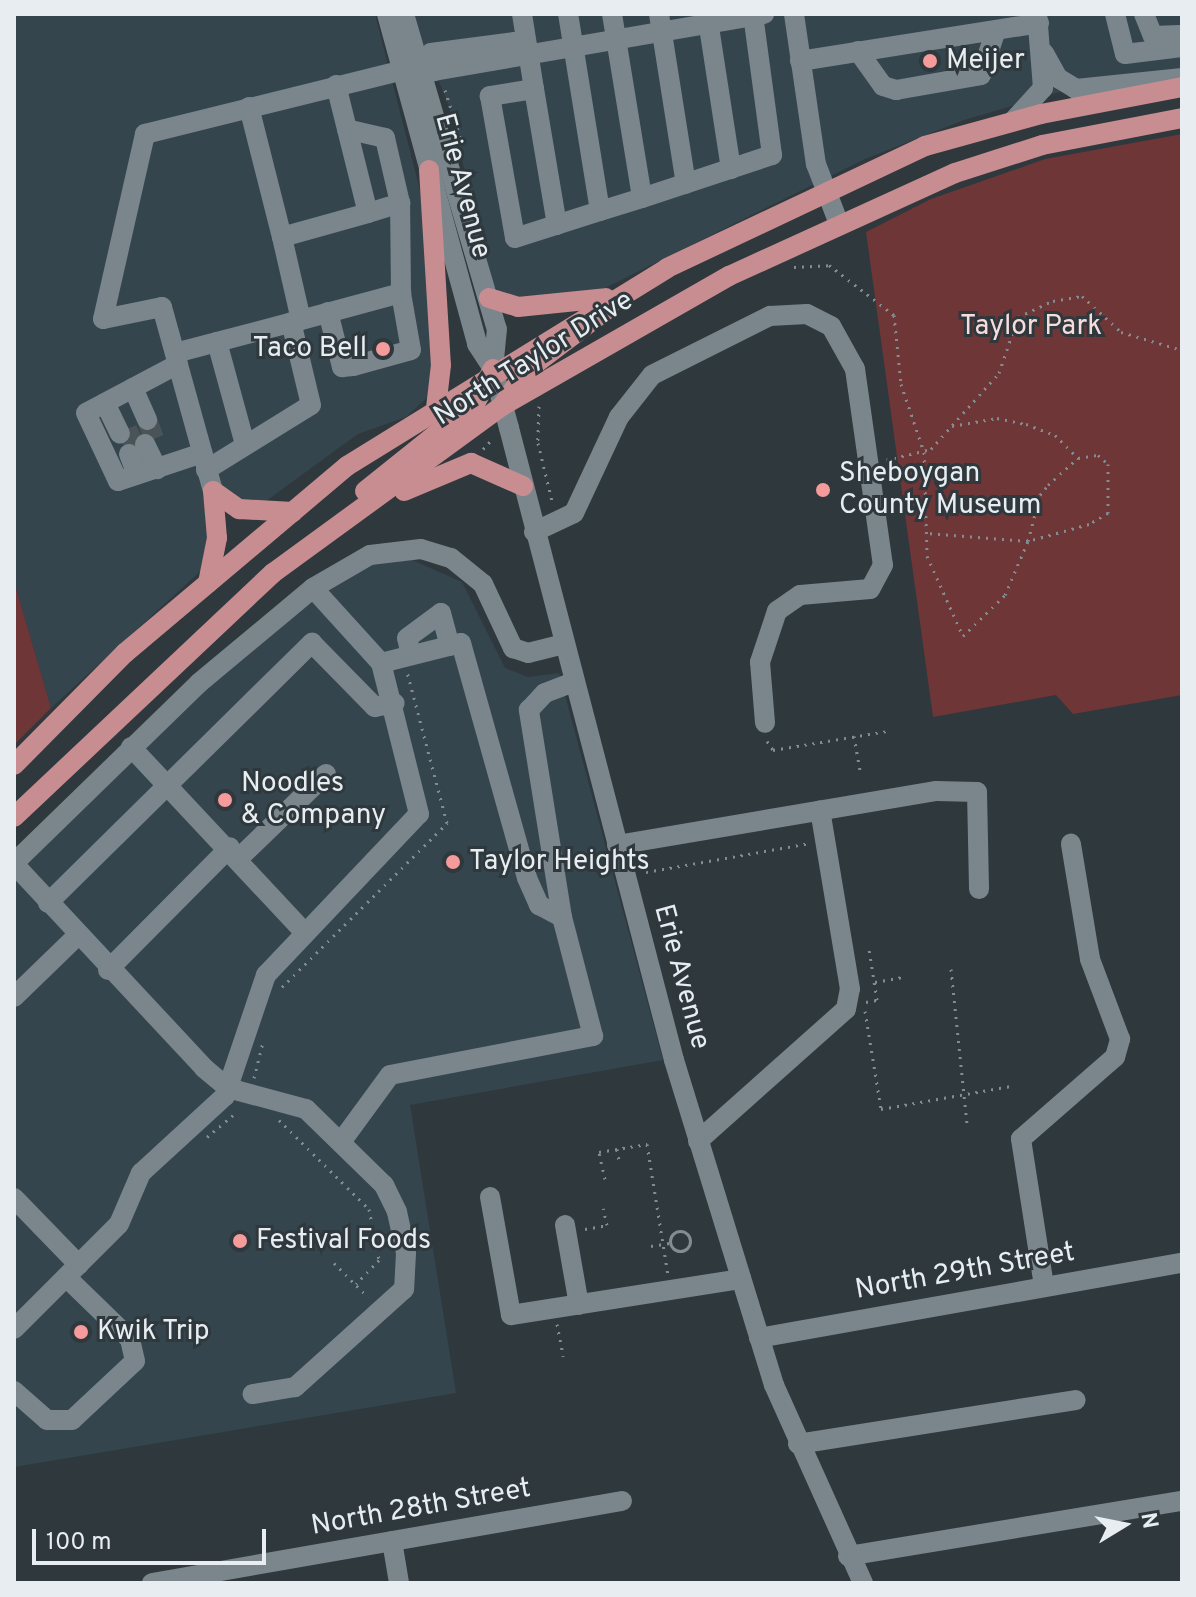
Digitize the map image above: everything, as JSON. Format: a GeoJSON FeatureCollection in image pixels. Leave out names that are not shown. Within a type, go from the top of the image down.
{"type":"FeatureCollection","features":[{"type":"Feature","properties":{"kind":"main road","name":"North Taylor Drive"},"geometry":{"type":"LineString","coordinates":[[14,765],[125,653],[293,512],[493,369],[618,296],[825,191],[925,146],[1014,120],[1182,87]]}},
{"type":"Feature","properties":{"kind":"main road","name":"North Taylor Drive"},"geometry":{"type":"LineString","coordinates":[[14,817],[316,538],[502,406],[642,323],[839,224],[1042,145],[1182,118]]}},
{"type":"Feature","properties":{"kind":"main road"},"geometry":{"type":"LineString","coordinates":[[429,170],[441,365],[436,408]]}},
{"type":"Feature","properties":{"kind":"main road"},"geometry":{"type":"LineString","coordinates":[[489,298],[541,307],[618,296]]}},
{"type":"Feature","properties":{"kind":"main road"},"geometry":{"type":"LineString","coordinates":[[502,406],[527,370],[579,338],[618,296]]}},
{"type":"Feature","properties":{"kind":"main road"},"geometry":{"type":"LineString","coordinates":[[316,538],[401,457],[476,402],[493,369]]}},
{"type":"Feature","properties":{"kind":"main road"},"geometry":{"type":"LineString","coordinates":[[316,538],[446,469],[476,464],[523,486]]}},
{"type":"Feature","properties":{"kind":"main road"},"geometry":{"type":"LineString","coordinates":[[213,491],[239,509],[293,512]]}},
{"type":"Feature","properties":{"kind":"main road"},"geometry":{"type":"LineString","coordinates":[[208,583],[217,538],[213,491]]}},
{"type":"Feature","properties":{"kind":"street","name":"Erie Avenue"},"geometry":{"type":"LineString","coordinates":[[387,14],[411,68],[468,220],[499,348],[493,369]]}},
{"type":"Feature","properties":{"kind":"street","name":"Erie Avenue"},"geometry":{"type":"LineString","coordinates":[[404,14],[429,170],[477,344],[493,369],[563,644],[698,1141],[759,1338],[798,1444],[863,1583]]}},
{"type":"Feature","properties":{"kind":"street"},"geometry":{"type":"LineString","coordinates":[[522,14],[557,225]]}},
{"type":"Feature","properties":{"kind":"street"},"geometry":{"type":"LineString","coordinates":[[568,14],[600,211]]}},
{"type":"Feature","properties":{"kind":"street"},"geometry":{"type":"LineString","coordinates":[[612,14],[642,198]]}},
{"type":"Feature","properties":{"kind":"street"},"geometry":{"type":"LineString","coordinates":[[794,14],[825,191],[839,224]]}},
{"type":"Feature","properties":{"kind":"street"},"geometry":{"type":"LineString","coordinates":[[1115,14],[1125,54],[1182,47]]}},
{"type":"Feature","properties":{"kind":"street"},"geometry":{"type":"LineString","coordinates":[[1144,14],[1153,36],[1182,35]]}},
{"type":"Feature","properties":{"kind":"street"},"geometry":{"type":"LineString","coordinates":[[213,491],[162,307],[103,319],[145,134],[411,68],[460,67],[516,58],[528,49],[616,37],[660,22],[757,15],[772,155],[515,238],[490,96],[534,89]]}},
{"type":"Feature","properties":{"kind":"street"},"geometry":{"type":"LineString","coordinates":[[708,18],[731,169]]}},
{"type":"Feature","properties":{"kind":"street"},"geometry":{"type":"LineString","coordinates":[[800,61],[996,30],[1038,19],[1044,53],[1041,97],[1014,120]]}},
{"type":"Feature","properties":{"kind":"street"},"geometry":{"type":"LineString","coordinates":[[660,22],[686,184]]}},
{"type":"Feature","properties":{"kind":"street"},"geometry":{"type":"LineString","coordinates":[[858,51],[883,86],[896,90],[981,75],[996,30]]}},
{"type":"Feature","properties":{"kind":"street"},"geometry":{"type":"LineString","coordinates":[[411,68],[431,53],[515,42],[528,49]]}},
{"type":"Feature","properties":{"kind":"street"},"geometry":{"type":"LineString","coordinates":[[1044,53],[1058,78],[1076,89],[1182,78]]}},
{"type":"Feature","properties":{"kind":"street"},"geometry":{"type":"LineString","coordinates":[[460,67],[443,94],[468,220]]}},
{"type":"Feature","properties":{"kind":"street"},"geometry":{"type":"LineString","coordinates":[[336,85],[368,213]]}},
{"type":"Feature","properties":{"kind":"street"},"geometry":{"type":"LineString","coordinates":[[249,107],[282,237],[296,321],[311,405],[204,462],[151,470],[118,481],[86,413],[176,359],[217,342],[296,321],[328,312],[401,293]]}},
{"type":"Feature","properties":{"kind":"street"},"geometry":{"type":"LineString","coordinates":[[328,312],[342,367],[411,350],[401,293],[400,203],[385,138],[347,129]]}},
{"type":"Feature","properties":{"kind":"street"},"geometry":{"type":"LineString","coordinates":[[282,237],[400,203]]}},
{"type":"Feature","properties":{"kind":"street"},"geometry":{"type":"LineString","coordinates":[[534,532],[574,513],[619,417],[652,375],[790,312],[822,320],[841,337],[855,369],[871,462],[879,583],[800,595],[777,611],[760,662],[765,723]]}},
{"type":"Feature","properties":{"kind":"street"},"geometry":{"type":"LineString","coordinates":[[217,342],[244,441]]}},
{"type":"Feature","properties":{"kind":"street"},"geometry":{"type":"LineString","coordinates":[[118,396],[151,470]]}},
{"type":"Feature","properties":{"kind":"street"},"geometry":{"type":"LineString","coordinates":[[118,396],[151,470]]}},
{"type":"Feature","properties":{"kind":"street"},"geometry":{"type":"LineString","coordinates":[[253,1394],[295,1387],[404,1289],[397,1212],[384,1185],[306,1109],[228,1088],[108,970],[14,864],[131,747],[313,588],[390,549],[436,552],[483,584],[513,648],[528,653],[563,644]]}},
{"type":"Feature","properties":{"kind":"street"},"geometry":{"type":"LineString","coordinates":[[14,1329],[119,1224],[141,1173],[228,1088],[266,975],[419,814],[395,703],[381,663],[313,588]]}},
{"type":"Feature","properties":{"kind":"street"},"geometry":{"type":"LineString","coordinates":[[407,656],[407,638],[441,613],[450,646]]}},
{"type":"Feature","properties":{"kind":"street"},"geometry":{"type":"LineString","coordinates":[[48,903],[312,643],[375,707],[395,703]]}},
{"type":"Feature","properties":{"kind":"street"},"geometry":{"type":"LineString","coordinates":[[381,663],[461,643],[527,878],[539,905],[562,917]]}},
{"type":"Feature","properties":{"kind":"street"},"geometry":{"type":"LineString","coordinates":[[341,1142],[390,1075],[593,1036],[562,917],[529,710],[545,693],[574,682]]}},
{"type":"Feature","properties":{"kind":"street"},"geometry":{"type":"LineString","coordinates":[[131,747],[235,852],[304,932]]}},
{"type":"Feature","properties":{"kind":"street"},"geometry":{"type":"LineString","coordinates":[[108,970],[235,852],[326,774]]}},
{"type":"Feature","properties":{"kind":"street"},"geometry":{"type":"LineString","coordinates":[[617,845],[936,791],[977,792],[979,889]]}},
{"type":"Feature","properties":{"kind":"street"},"geometry":{"type":"LineString","coordinates":[[698,1141],[846,1009],[850,989],[820,810]]}},
{"type":"Feature","properties":{"kind":"street"},"geometry":{"type":"LineString","coordinates":[[1044,1286],[1021,1139],[1115,1057],[1120,1039],[1090,959],[1071,844]]}},
{"type":"Feature","properties":{"kind":"street"},"geometry":{"type":"LineString","coordinates":[[14,997],[77,936]]}},
{"type":"Feature","properties":{"kind":"street"},"geometry":{"type":"LineString","coordinates":[[490,1197],[511,1315],[741,1279]]}},
{"type":"Feature","properties":{"kind":"street"},"geometry":{"type":"LineString","coordinates":[[14,1198],[130,1339],[135,1361],[72,1420],[47,1420],[14,1391]]}},
{"type":"Feature","properties":{"kind":"street"},"geometry":{"type":"LineString","coordinates":[[565,1229],[579,1305]]}},
{"type":"Feature","properties":{"kind":"street","name":"North 29th Street"},"geometry":{"type":"LineString","coordinates":[[759,1338],[1182,1263]]}},
{"type":"Feature","properties":{"kind":"street"},"geometry":{"type":"LineString","coordinates":[[798,1444],[1076,1400]]}},
{"type":"Feature","properties":{"kind":"street","name":"North 28th Street"},"geometry":{"type":"LineString","coordinates":[[152,1583],[622,1501]]}},
{"type":"Feature","properties":{"kind":"street"},"geometry":{"type":"LineString","coordinates":[[848,1556],[1182,1501]]}},
{"type":"Feature","properties":{"kind":"street"},"geometry":{"type":"LineString","coordinates":[[392,1541],[399,1583]]}},
{"type":"Feature","properties":{"kind":"path"},"geometry":{"type":"LineString","coordinates":[[795,266],[829,265],[894,315],[901,384],[924,452],[927,533],[930,567],[963,636],[1005,595],[1028,541],[1040,495],[1078,458],[1098,455],[1108,464],[1108,513],[1028,541],[927,533]]}},
{"type":"Feature","properties":{"kind":"path"},"geometry":{"type":"LineString","coordinates":[[871,462],[924,452],[952,426],[999,373],[1018,317],[1053,301],[1082,296],[1121,332],[1182,350]]}},
{"type":"Feature","properties":{"kind":"path"},"geometry":{"type":"LineString","coordinates":[[952,426],[997,418],[1026,424],[1055,435],[1078,458]]}},
{"type":"Feature","properties":{"kind":"path"},"geometry":{"type":"LineString","coordinates":[[479,458],[494,437]]}},
{"type":"Feature","properties":{"kind":"path"},"geometry":{"type":"LineString","coordinates":[[277,992],[447,823],[407,656]]}},
{"type":"Feature","properties":{"kind":"path"},"geometry":{"type":"LineString","coordinates":[[765,723],[759,728],[773,750],[888,731]]}},
{"type":"Feature","properties":{"kind":"path"},"geometry":{"type":"LineString","coordinates":[[854,736],[860,769]]}},
{"type":"Feature","properties":{"kind":"path"},"geometry":{"type":"LineString","coordinates":[[646,872],[825,841]]}},
{"type":"Feature","properties":{"kind":"path"},"geometry":{"type":"LineString","coordinates":[[869,949],[877,1000],[863,1002],[881,1109],[1011,1086]]}},
{"type":"Feature","properties":{"kind":"path"},"geometry":{"type":"LineString","coordinates":[[951,969],[964,1039],[955,1060],[967,1123]]}},
{"type":"Feature","properties":{"kind":"path"},"geometry":{"type":"LineString","coordinates":[[875,982],[902,977]]}},
{"type":"Feature","properties":{"kind":"path"},"geometry":{"type":"LineString","coordinates":[[198,1141],[210,1139],[249,1094],[267,1030]]}},
{"type":"Feature","properties":{"kind":"path"},"geometry":{"type":"LineString","coordinates":[[274,1115],[369,1209],[379,1260],[356,1284]]}},
{"type":"Feature","properties":{"kind":"path"},"geometry":{"type":"LineString","coordinates":[[605,1179],[599,1152],[647,1144],[671,1290]]}},
{"type":"Feature","properties":{"kind":"path"},"geometry":{"type":"LineString","coordinates":[[617,1149],[619,1160]]}},
{"type":"Feature","properties":{"kind":"path"},"geometry":{"type":"LineString","coordinates":[[565,1229],[607,1225],[603,1208]]}},
{"type":"Feature","properties":{"kind":"path"},"geometry":{"type":"LineString","coordinates":[[651,1246],[670,1243],[679,1231],[691,1239],[681,1251],[670,1243]]}},
{"type":"Feature","properties":{"kind":"path"},"geometry":{"type":"LineString","coordinates":[[334,1263],[381,1309]]}},
{"type":"Feature","properties":{"kind":"path"},"geometry":{"type":"LineString","coordinates":[[555,1309],[563,1356]]}},
{"type":"Feature","properties":{"kind":"shaded area"},"geometry":{"type":"Polygon","coordinates":[[[14,14],[375,14],[424,206],[433,334],[430,395],[406,417],[358,434],[266,501],[244,503],[222,487],[202,492],[210,521],[206,566],[51,708],[14,581],[14,14]]]}},
{"type":"Feature","properties":{"kind":"shaded area"},"geometry":{"type":"Polygon","coordinates":[[[411,14],[1182,14],[1182,69],[1080,86],[964,120],[865,159],[603,289],[538,300],[501,294],[492,284],[449,106],[411,14]]]}},
{"type":"Feature","properties":{"kind":"shaded area"},"geometry":{"type":"Polygon","coordinates":[[[412,560],[462,582],[505,668],[528,677],[559,673],[663,1060],[410,1105],[456,1393],[14,1467],[14,874],[159,730],[296,610],[378,562],[412,560]]]}},
{"type":"Feature","properties":{"kind":"green space","name":"Taylor Park"},"geometry":{"type":"Polygon","coordinates":[[[1182,134],[1182,695],[1073,714],[1056,695],[933,717],[866,232],[931,199],[1045,159],[1182,134]]]}},
{"type":"Feature","properties":{"kind":"green space"},"geometry":{"type":"Polygon","coordinates":[[[14,581],[51,708],[14,745],[14,581]]]}},
{"type":"Feature","properties":{"kind":"tunnel"},"geometry":{"type":"LineString","coordinates":[[147,420],[155,441]]}},
{"type":"Feature","properties":{"kind":"tunnel"},"geometry":{"type":"LineString","coordinates":[[127,429],[137,451]]}},
{"type":"Feature","properties":{"kind":"place","name":"Meijer"},"geometry":{"type":"Point","coordinates":[930,61]}},
{"type":"Feature","properties":{"kind":"place","name":"Taco Bell"},"geometry":{"type":"Point","coordinates":[383,349]}},
{"type":"Feature","properties":{"kind":"place","name":"Sheboygan County Museum"},"geometry":{"type":"Point","coordinates":[823,490]}},
{"type":"Feature","properties":{"kind":"place","name":"Noodles & Company"},"geometry":{"type":"Point","coordinates":[225,800]}},
{"type":"Feature","properties":{"kind":"place","name":"Taylor Heights"},"geometry":{"type":"Point","coordinates":[453,862]}},
{"type":"Feature","properties":{"kind":"place","name":"Festival Foods"},"geometry":{"type":"Point","coordinates":[240,1241]}},
{"type":"Feature","properties":{"kind":"place","name":"Kwik Trip"},"geometry":{"type":"Point","coordinates":[81,1332]}}]}
